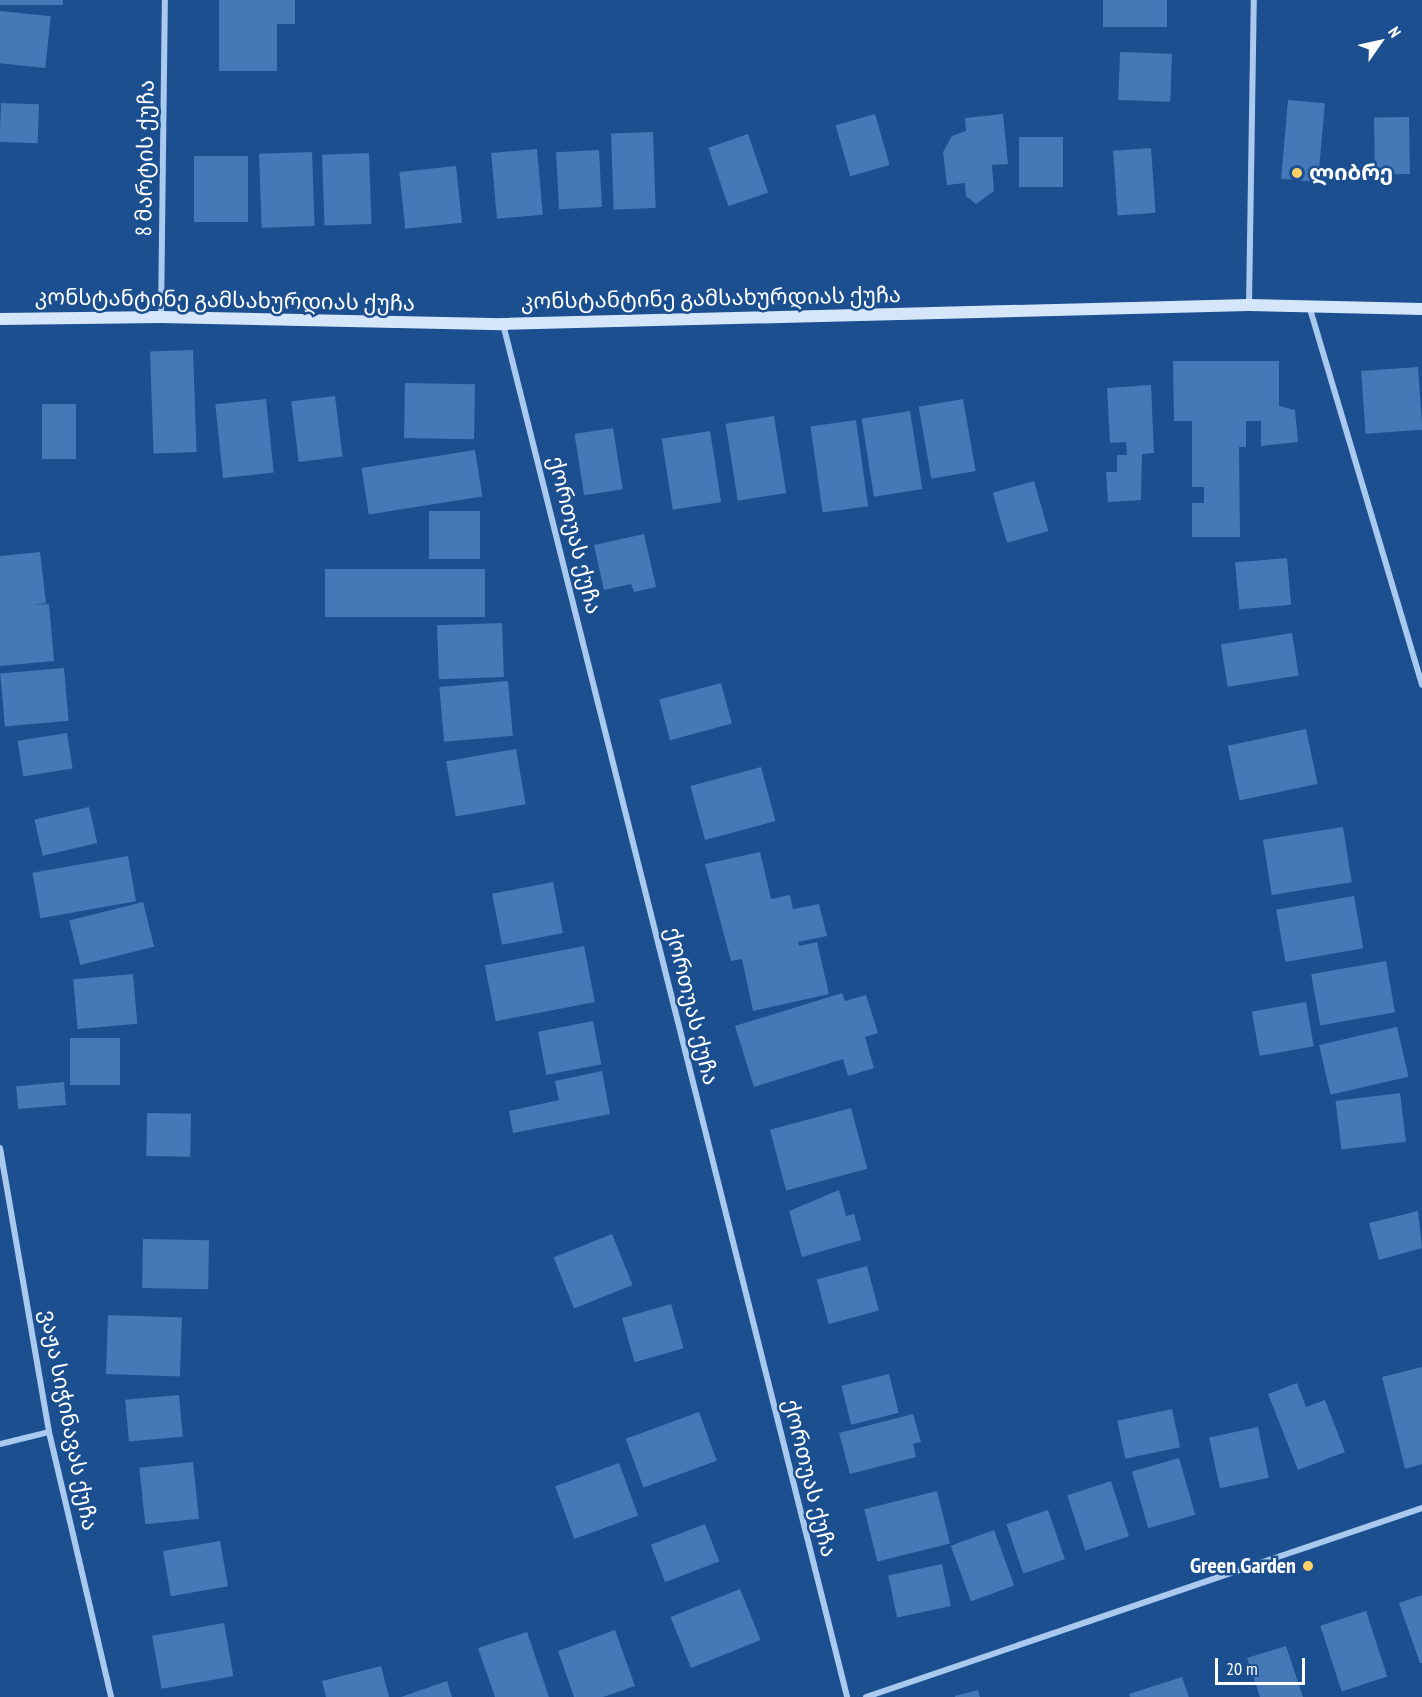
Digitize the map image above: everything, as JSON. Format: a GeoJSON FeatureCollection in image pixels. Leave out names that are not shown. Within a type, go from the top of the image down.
{"type":"FeatureCollection","features":[{"type":"Feature","properties":{"kind":"main road","name":"კონსტანტინე გამსახურდიას ქუჩა"},"geometry":{"type":"LineString","coordinates":[[0,319],[161,317],[503,324],[1249,305],[1310,309],[1422,309]]}},
{"type":"Feature","properties":{"kind":"street","name":"8 მარტის ქუჩა"},"geometry":{"type":"LineString","coordinates":[[161,317],[165,0]]}},
{"type":"Feature","properties":{"kind":"street"},"geometry":{"type":"LineString","coordinates":[[1249,305],[1254,0]]}},
{"type":"Feature","properties":{"kind":"street"},"geometry":{"type":"LineString","coordinates":[[1310,309],[1422,684]]}},
{"type":"Feature","properties":{"kind":"street","name":"ქორთუას ქუჩა"},"geometry":{"type":"LineString","coordinates":[[503,324],[847,1697]]}},
{"type":"Feature","properties":{"kind":"street","name":"ვაჟა სიჭინავას ქუჩა"},"geometry":{"type":"LineString","coordinates":[[0,1148],[49,1432],[111,1697]]}},
{"type":"Feature","properties":{"kind":"street"},"geometry":{"type":"LineString","coordinates":[[0,1444],[49,1432]]}},
{"type":"Feature","properties":{"kind":"street"},"geometry":{"type":"LineString","coordinates":[[866,1697],[1422,1508]]}},
{"type":"Feature","properties":{"kind":"building"},"geometry":{"type":"Polygon","coordinates":[[[0,0],[63,0],[63,5],[0,5],[0,0]]]}},
{"type":"Feature","properties":{"kind":"building"},"geometry":{"type":"Polygon","coordinates":[[[219,0],[295,0],[295,24],[277,24],[277,71],[219,71],[219,0]]]}},
{"type":"Feature","properties":{"kind":"building"},"geometry":{"type":"Polygon","coordinates":[[[1103,0],[1167,0],[1167,27],[1103,27],[1103,0]]]}},
{"type":"Feature","properties":{"kind":"building"},"geometry":{"type":"Polygon","coordinates":[[[0,11],[51,16],[45,68],[0,63],[0,11]]]}},
{"type":"Feature","properties":{"kind":"building"},"geometry":{"type":"Polygon","coordinates":[[[1120,52],[1172,54],[1170,102],[1118,100],[1120,52]]]}},
{"type":"Feature","properties":{"kind":"building"},"geometry":{"type":"Polygon","coordinates":[[[1288,100],[1325,103],[1318,182],[1281,179],[1288,100]]]}},
{"type":"Feature","properties":{"kind":"building"},"geometry":{"type":"Polygon","coordinates":[[[1,103],[39,104],[38,143],[0,142],[1,103]]]}},
{"type":"Feature","properties":{"kind":"building"},"geometry":{"type":"Polygon","coordinates":[[[875,114],[890,165],[850,176],[836,125],[875,114]]]}},
{"type":"Feature","properties":{"kind":"building"},"geometry":{"type":"Polygon","coordinates":[[[1003,114],[1008,164],[992,165],[994,191],[976,204],[966,196],[965,183],[947,185],[943,152],[952,136],[966,131],[965,118],[1003,114]]]}},
{"type":"Feature","properties":{"kind":"building"},"geometry":{"type":"Polygon","coordinates":[[[1409,117],[1410,174],[1375,175],[1374,118],[1409,117]]]}},
{"type":"Feature","properties":{"kind":"building"},"geometry":{"type":"Polygon","coordinates":[[[653,132],[656,208],[614,209],[611,133],[653,132]]]}},
{"type":"Feature","properties":{"kind":"building"},"geometry":{"type":"Polygon","coordinates":[[[748,134],[768,193],[728,206],[708,148],[748,134]]]}},
{"type":"Feature","properties":{"kind":"building"},"geometry":{"type":"Polygon","coordinates":[[[1019,137],[1063,137],[1063,187],[1019,187],[1019,137]]]}},
{"type":"Feature","properties":{"kind":"building"},"geometry":{"type":"Polygon","coordinates":[[[1151,148],[1156,213],[1118,215],[1113,151],[1151,148]]]}},
{"type":"Feature","properties":{"kind":"building"},"geometry":{"type":"Polygon","coordinates":[[[537,149],[543,215],[497,219],[491,153],[537,149]]]}},
{"type":"Feature","properties":{"kind":"building"},"geometry":{"type":"Polygon","coordinates":[[[599,150],[602,207],[559,209],[556,152],[599,150]]]}},
{"type":"Feature","properties":{"kind":"building"},"geometry":{"type":"Polygon","coordinates":[[[312,152],[315,226],[262,228],[259,154],[312,152]]]}},
{"type":"Feature","properties":{"kind":"building"},"geometry":{"type":"Polygon","coordinates":[[[369,153],[371,224],[325,226],[322,155],[369,153]]]}},
{"type":"Feature","properties":{"kind":"building"},"geometry":{"type":"Polygon","coordinates":[[[194,156],[248,156],[248,222],[194,222],[194,156]]]}},
{"type":"Feature","properties":{"kind":"building"},"geometry":{"type":"Polygon","coordinates":[[[456,166],[462,223],[405,229],[399,172],[456,166]]]}},
{"type":"Feature","properties":{"kind":"building"},"geometry":{"type":"Polygon","coordinates":[[[193,350],[197,452],[154,453],[150,352],[193,350]]]}},
{"type":"Feature","properties":{"kind":"building"},"geometry":{"type":"Polygon","coordinates":[[[1173,361],[1279,361],[1279,406],[1295,410],[1298,442],[1261,446],[1261,421],[1246,421],[1246,447],[1239,447],[1240,537],[1192,537],[1192,503],[1204,503],[1204,487],[1192,487],[1192,421],[1174,421],[1173,361]]]}},
{"type":"Feature","properties":{"kind":"building"},"geometry":{"type":"Polygon","coordinates":[[[1418,367],[1422,430],[1366,434],[1361,371],[1418,367]]]}},
{"type":"Feature","properties":{"kind":"building"},"geometry":{"type":"Polygon","coordinates":[[[405,383],[475,384],[474,439],[404,438],[405,383]]]}},
{"type":"Feature","properties":{"kind":"building"},"geometry":{"type":"Polygon","coordinates":[[[1151,385],[1154,453],[1142,454],[1141,500],[1108,502],[1106,472],[1117,472],[1117,455],[1127,455],[1126,442],[1110,443],[1107,388],[1151,385]]]}},
{"type":"Feature","properties":{"kind":"building"},"geometry":{"type":"Polygon","coordinates":[[[335,396],[342,457],[299,462],[291,401],[335,396]]]}},
{"type":"Feature","properties":{"kind":"building"},"geometry":{"type":"Polygon","coordinates":[[[266,399],[274,473],[223,478],[215,404],[266,399]]]}},
{"type":"Feature","properties":{"kind":"building"},"geometry":{"type":"Polygon","coordinates":[[[963,399],[976,471],[931,479],[919,407],[963,399]]]}},
{"type":"Feature","properties":{"kind":"building"},"geometry":{"type":"Polygon","coordinates":[[[42,404],[76,404],[76,459],[42,459],[42,404]]]}},
{"type":"Feature","properties":{"kind":"building"},"geometry":{"type":"Polygon","coordinates":[[[910,411],[922,489],[874,497],[862,419],[910,411]]]}},
{"type":"Feature","properties":{"kind":"building"},"geometry":{"type":"Polygon","coordinates":[[[774,416],[786,493],[738,501],[726,424],[774,416]]]}},
{"type":"Feature","properties":{"kind":"building"},"geometry":{"type":"Polygon","coordinates":[[[856,420],[868,506],[823,513],[810,426],[856,420]]]}},
{"type":"Feature","properties":{"kind":"building"},"geometry":{"type":"Polygon","coordinates":[[[613,428],[623,489],[584,495],[574,434],[613,428]]]}},
{"type":"Feature","properties":{"kind":"building"},"geometry":{"type":"Polygon","coordinates":[[[710,431],[721,502],[673,510],[662,439],[710,431]]]}},
{"type":"Feature","properties":{"kind":"building"},"geometry":{"type":"Polygon","coordinates":[[[475,450],[482,496],[369,514],[361,468],[475,450]]]}},
{"type":"Feature","properties":{"kind":"building"},"geometry":{"type":"Polygon","coordinates":[[[1034,481],[1048,531],[1007,543],[993,493],[1034,481]]]}},
{"type":"Feature","properties":{"kind":"building"},"geometry":{"type":"Polygon","coordinates":[[[429,511],[480,511],[480,559],[429,559],[429,511]]]}},
{"type":"Feature","properties":{"kind":"building"},"geometry":{"type":"Polygon","coordinates":[[[644,534],[656,587],[634,592],[631,584],[604,590],[594,545],[644,534]]]}},
{"type":"Feature","properties":{"kind":"building"},"geometry":{"type":"Polygon","coordinates":[[[40,552],[46,603],[34,605],[49,604],[54,661],[0,666],[0,556],[40,552]]]}},
{"type":"Feature","properties":{"kind":"building"},"geometry":{"type":"Polygon","coordinates":[[[1287,558],[1291,605],[1239,609],[1235,563],[1287,558]]]}},
{"type":"Feature","properties":{"kind":"building"},"geometry":{"type":"Polygon","coordinates":[[[325,569],[485,569],[485,617],[325,617],[325,569]]]}},
{"type":"Feature","properties":{"kind":"building"},"geometry":{"type":"Polygon","coordinates":[[[502,623],[504,677],[439,679],[437,625],[502,623]]]}},
{"type":"Feature","properties":{"kind":"building"},"geometry":{"type":"Polygon","coordinates":[[[1292,633],[1299,675],[1228,687],[1221,644],[1292,633]]]}},
{"type":"Feature","properties":{"kind":"building"},"geometry":{"type":"Polygon","coordinates":[[[64,668],[69,721],[5,726],[0,674],[64,668]]]}},
{"type":"Feature","properties":{"kind":"building"},"geometry":{"type":"Polygon","coordinates":[[[508,681],[513,736],[444,742],[439,687],[508,681]]]}},
{"type":"Feature","properties":{"kind":"building"},"geometry":{"type":"Polygon","coordinates":[[[721,683],[732,724],[670,740],[659,700],[721,683]]]}},
{"type":"Feature","properties":{"kind":"building"},"geometry":{"type":"Polygon","coordinates":[[[1306,729],[1318,784],[1239,800],[1228,746],[1306,729]]]}},
{"type":"Feature","properties":{"kind":"building"},"geometry":{"type":"Polygon","coordinates":[[[67,733],[73,769],[23,776],[18,741],[67,733]]]}},
{"type":"Feature","properties":{"kind":"building"},"geometry":{"type":"Polygon","coordinates":[[[516,749],[526,804],[456,816],[446,761],[516,749]]]}},
{"type":"Feature","properties":{"kind":"building"},"geometry":{"type":"Polygon","coordinates":[[[761,767],[775,821],[705,840],[690,786],[761,767]]]}},
{"type":"Feature","properties":{"kind":"building"},"geometry":{"type":"Polygon","coordinates":[[[89,807],[97,843],[43,856],[34,820],[89,807]]]}},
{"type":"Feature","properties":{"kind":"building"},"geometry":{"type":"Polygon","coordinates":[[[1343,827],[1352,882],[1272,895],[1263,840],[1343,827]]]}},
{"type":"Feature","properties":{"kind":"building"},"geometry":{"type":"Polygon","coordinates":[[[760,852],[771,899],[790,895],[793,909],[819,904],[827,936],[798,942],[799,946],[817,942],[829,994],[753,1011],[742,959],[731,961],[705,864],[760,852]]]}},
{"type":"Feature","properties":{"kind":"building"},"geometry":{"type":"Polygon","coordinates":[[[128,856],[136,901],[40,918],[32,873],[128,856]]]}},
{"type":"Feature","properties":{"kind":"building"},"geometry":{"type":"Polygon","coordinates":[[[553,882],[563,933],[502,945],[492,894],[553,882]]]}},
{"type":"Feature","properties":{"kind":"building"},"geometry":{"type":"Polygon","coordinates":[[[1354,896],[1363,948],[1285,962],[1276,910],[1354,896]]]}},
{"type":"Feature","properties":{"kind":"building"},"geometry":{"type":"Polygon","coordinates":[[[143,902],[154,947],[80,965],[69,920],[143,902]]]}},
{"type":"Feature","properties":{"kind":"building"},"geometry":{"type":"Polygon","coordinates":[[[584,946],[595,1002],[496,1021],[485,965],[584,946]]]}},
{"type":"Feature","properties":{"kind":"building"},"geometry":{"type":"Polygon","coordinates":[[[1386,961],[1395,1012],[1320,1025],[1311,974],[1386,961]]]}},
{"type":"Feature","properties":{"kind":"building"},"geometry":{"type":"Polygon","coordinates":[[[133,974],[137,1024],[78,1029],[73,979],[133,974]]]}},
{"type":"Feature","properties":{"kind":"building"},"geometry":{"type":"Polygon","coordinates":[[[842,993],[845,1001],[866,995],[878,1033],[865,1037],[874,1068],[848,1076],[843,1059],[754,1087],[735,1026],[842,993]]]}},
{"type":"Feature","properties":{"kind":"building"},"geometry":{"type":"Polygon","coordinates":[[[1306,1002],[1314,1046],[1260,1056],[1252,1012],[1306,1002]]]}},
{"type":"Feature","properties":{"kind":"building"},"geometry":{"type":"Polygon","coordinates":[[[593,1021],[601,1064],[546,1075],[538,1032],[593,1021]]]}},
{"type":"Feature","properties":{"kind":"building"},"geometry":{"type":"Polygon","coordinates":[[[1397,1027],[1408,1077],[1331,1095],[1319,1045],[1397,1027]]]}},
{"type":"Feature","properties":{"kind":"building"},"geometry":{"type":"Polygon","coordinates":[[[70,1038],[120,1038],[120,1085],[70,1085],[70,1038]]]}},
{"type":"Feature","properties":{"kind":"building"},"geometry":{"type":"Polygon","coordinates":[[[602,1071],[610,1114],[513,1133],[509,1111],[559,1100],[555,1081],[602,1071]]]}},
{"type":"Feature","properties":{"kind":"building"},"geometry":{"type":"Polygon","coordinates":[[[64,1082],[66,1105],[18,1109],[16,1086],[64,1082]]]}},
{"type":"Feature","properties":{"kind":"building"},"geometry":{"type":"Polygon","coordinates":[[[1400,1093],[1406,1142],[1341,1150],[1335,1101],[1400,1093]]]}},
{"type":"Feature","properties":{"kind":"building"},"geometry":{"type":"Polygon","coordinates":[[[851,1108],[867,1169],[786,1191],[770,1130],[851,1108]]]}},
{"type":"Feature","properties":{"kind":"building"},"geometry":{"type":"Polygon","coordinates":[[[147,1113],[191,1114],[190,1157],[146,1156],[147,1113]]]}},
{"type":"Feature","properties":{"kind":"building"},"geometry":{"type":"Polygon","coordinates":[[[839,1190],[846,1216],[854,1214],[861,1240],[802,1257],[789,1211],[839,1190]]]}},
{"type":"Feature","properties":{"kind":"building"},"geometry":{"type":"Polygon","coordinates":[[[1418,1211],[1422,1248],[1379,1260],[1369,1223],[1418,1211]]]}},
{"type":"Feature","properties":{"kind":"building"},"geometry":{"type":"Polygon","coordinates":[[[612,1234],[633,1285],[574,1309],[554,1258],[612,1234]]]}},
{"type":"Feature","properties":{"kind":"building"},"geometry":{"type":"Polygon","coordinates":[[[143,1239],[209,1240],[208,1289],[142,1288],[143,1239]]]}},
{"type":"Feature","properties":{"kind":"building"},"geometry":{"type":"Polygon","coordinates":[[[867,1266],[879,1310],[829,1324],[817,1279],[867,1266]]]}},
{"type":"Feature","properties":{"kind":"building"},"geometry":{"type":"Polygon","coordinates":[[[671,1304],[684,1348],[635,1362],[622,1318],[671,1304]]]}},
{"type":"Feature","properties":{"kind":"building"},"geometry":{"type":"Polygon","coordinates":[[[108,1315],[182,1318],[180,1377],[106,1374],[108,1315]]]}},
{"type":"Feature","properties":{"kind":"building"},"geometry":{"type":"Polygon","coordinates":[[[1422,1367],[1422,1464],[1405,1469],[1382,1377],[1422,1367]]]}},
{"type":"Feature","properties":{"kind":"building"},"geometry":{"type":"Polygon","coordinates":[[[889,1374],[899,1413],[851,1425],[841,1386],[889,1374]]]}},
{"type":"Feature","properties":{"kind":"building"},"geometry":{"type":"Polygon","coordinates":[[[1297,1383],[1306,1407],[1325,1400],[1345,1452],[1298,1470],[1268,1394],[1297,1383]]]}},
{"type":"Feature","properties":{"kind":"building"},"geometry":{"type":"Polygon","coordinates":[[[179,1395],[183,1437],[129,1442],[125,1400],[179,1395]]]}},
{"type":"Feature","properties":{"kind":"building"},"geometry":{"type":"Polygon","coordinates":[[[1172,1409],[1180,1447],[1125,1459],[1117,1421],[1172,1409]]]}},
{"type":"Feature","properties":{"kind":"building"},"geometry":{"type":"Polygon","coordinates":[[[699,1412],[717,1461],[643,1488],[626,1439],[699,1412]]]}},
{"type":"Feature","properties":{"kind":"building"},"geometry":{"type":"Polygon","coordinates":[[[913,1414],[921,1442],[913,1444],[916,1457],[850,1474],[839,1433],[913,1414]]]}},
{"type":"Feature","properties":{"kind":"building"},"geometry":{"type":"Polygon","coordinates":[[[1258,1427],[1269,1478],[1220,1488],[1209,1437],[1258,1427]]]}},
{"type":"Feature","properties":{"kind":"building"},"geometry":{"type":"Polygon","coordinates":[[[1179,1458],[1195,1515],[1148,1528],[1132,1472],[1179,1458]]]}},
{"type":"Feature","properties":{"kind":"building"},"geometry":{"type":"Polygon","coordinates":[[[193,1462],[199,1519],[145,1524],[139,1468],[193,1462]]]}},
{"type":"Feature","properties":{"kind":"building"},"geometry":{"type":"Polygon","coordinates":[[[619,1463],[638,1516],[574,1539],[555,1486],[619,1463]]]}},
{"type":"Feature","properties":{"kind":"building"},"geometry":{"type":"Polygon","coordinates":[[[1111,1481],[1129,1536],[1085,1550],[1067,1495],[1111,1481]]]}},
{"type":"Feature","properties":{"kind":"building"},"geometry":{"type":"Polygon","coordinates":[[[937,1491],[950,1543],[877,1562],[864,1509],[937,1491]]]}},
{"type":"Feature","properties":{"kind":"building"},"geometry":{"type":"Polygon","coordinates":[[[1048,1510],[1065,1559],[1023,1573],[1006,1524],[1048,1510]]]}},
{"type":"Feature","properties":{"kind":"building"},"geometry":{"type":"Polygon","coordinates":[[[705,1524],[719,1561],[665,1582],[651,1545],[705,1524]]]}},
{"type":"Feature","properties":{"kind":"building"},"geometry":{"type":"Polygon","coordinates":[[[994,1530],[1014,1585],[971,1601],[951,1546],[994,1530]]]}},
{"type":"Feature","properties":{"kind":"building"},"geometry":{"type":"Polygon","coordinates":[[[220,1541],[228,1586],[171,1596],[163,1551],[220,1541]]]}},
{"type":"Feature","properties":{"kind":"building"},"geometry":{"type":"Polygon","coordinates":[[[942,1564],[951,1606],[897,1617],[888,1575],[942,1564]]]}},
{"type":"Feature","properties":{"kind":"building"},"geometry":{"type":"Polygon","coordinates":[[[740,1589],[761,1640],[691,1668],[670,1617],[740,1589]]]}},
{"type":"Feature","properties":{"kind":"building"},"geometry":{"type":"Polygon","coordinates":[[[1422,1595],[1422,1663],[1420,1663],[1399,1603],[1422,1595]]]}},
{"type":"Feature","properties":{"kind":"building"},"geometry":{"type":"Polygon","coordinates":[[[1366,1611],[1387,1677],[1342,1691],[1320,1626],[1366,1611]]]}},
{"type":"Feature","properties":{"kind":"building"},"geometry":{"type":"Polygon","coordinates":[[[224,1623],[233,1676],[161,1689],[152,1636],[224,1623]]]}},
{"type":"Feature","properties":{"kind":"building"},"geometry":{"type":"Polygon","coordinates":[[[615,1630],[635,1686],[603,1697],[574,1697],[558,1651],[615,1630]]]}},
{"type":"Feature","properties":{"kind":"building"},"geometry":{"type":"Polygon","coordinates":[[[527,1632],[549,1697],[495,1697],[478,1648],[527,1632]]]}},
{"type":"Feature","properties":{"kind":"building"},"geometry":{"type":"Polygon","coordinates":[[[1286,1646],[1303,1697],[1260,1697],[1247,1658],[1286,1646]]]}},
{"type":"Feature","properties":{"kind":"building"},"geometry":{"type":"Polygon","coordinates":[[[381,1666],[389,1697],[326,1697],[322,1681],[381,1666]]]}},
{"type":"Feature","properties":{"kind":"building"},"geometry":{"type":"Polygon","coordinates":[[[1182,1677],[1189,1697],[1130,1697],[1129,1694],[1182,1677]]]}},
{"type":"Feature","properties":{"kind":"building"},"geometry":{"type":"Polygon","coordinates":[[[447,1681],[452,1697],[401,1697],[447,1681]]]}},
{"type":"Feature","properties":{"kind":"building"},"geometry":{"type":"Polygon","coordinates":[[[978,1690],[980,1697],[955,1697],[955,1696],[978,1690]]]}},
{"type":"Feature","properties":{"kind":"place","name":"ლიბრე"},"geometry":{"type":"Point","coordinates":[1297,173]}},
{"type":"Feature","properties":{"kind":"place","name":"Green Garden"},"geometry":{"type":"Point","coordinates":[1308,1566]}}]}
